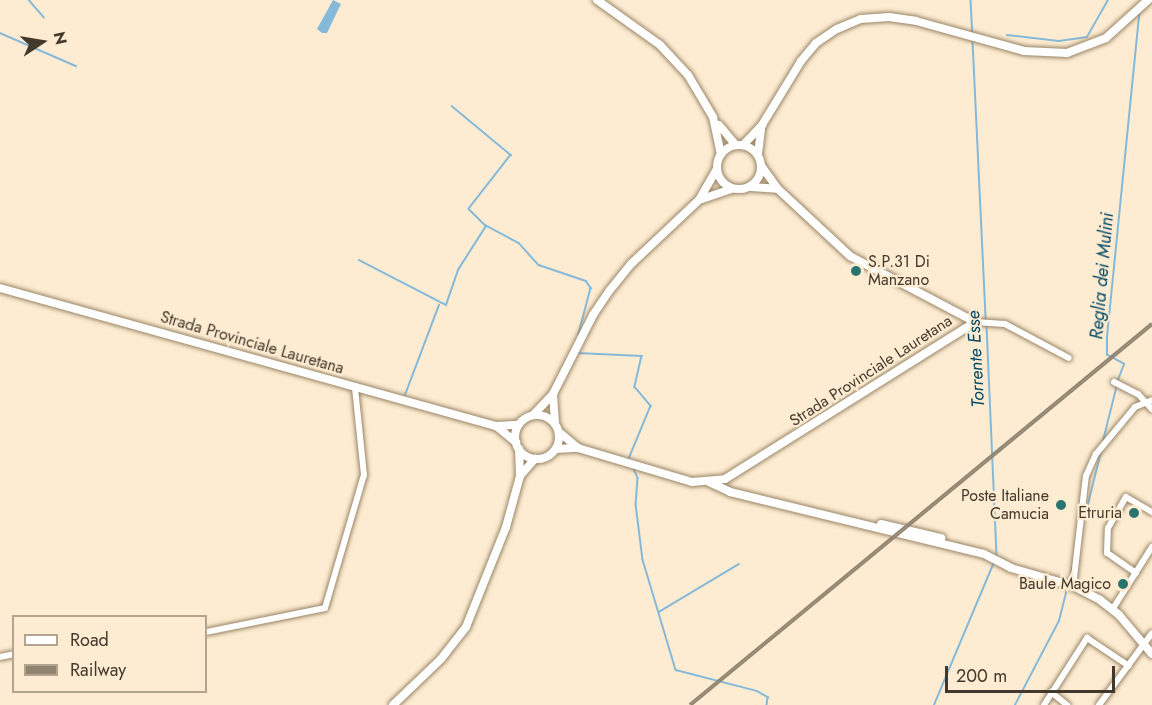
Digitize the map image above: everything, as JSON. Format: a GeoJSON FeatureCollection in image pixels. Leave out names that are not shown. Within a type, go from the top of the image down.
{"type":"FeatureCollection","features":[{"type":"Feature","properties":{"kind":"main road"},"geometry":{"type":"LineString","coordinates":[[597,0],[660,45],[688,75],[713,117],[740,145],[758,154]]}},
{"type":"Feature","properties":{"kind":"main road"},"geometry":{"type":"LineString","coordinates":[[721,154],[740,145],[762,126],[801,61],[837,29],[861,19],[889,17],[935,24],[1039,53],[1080,50],[1111,34],[1148,0]]}},
{"type":"Feature","properties":{"kind":"main road"},"geometry":{"type":"LineString","coordinates":[[393,705],[441,659],[466,627],[506,527],[520,476],[518,425],[553,394],[593,315],[610,290],[631,264],[699,200],[717,169],[721,154],[713,117]]}},
{"type":"Feature","properties":{"kind":"main road"},"geometry":{"type":"LineString","coordinates":[[762,126],[758,154],[762,167],[778,189],[850,256],[977,322]]}},
{"type":"Feature","properties":{"kind":"main road"},"geometry":{"type":"LineString","coordinates":[[751,187],[762,167]]}},
{"type":"Feature","properties":{"kind":"main road"},"geometry":{"type":"LineString","coordinates":[[717,169],[720,179],[731,189]]}},
{"type":"Feature","properties":{"kind":"main road"},"geometry":{"type":"LineString","coordinates":[[699,200],[731,189],[751,187],[778,189]]}},
{"type":"Feature","properties":{"kind":"main road","name":"Strada Provinciale Lauretana"},"geometry":{"type":"LineString","coordinates":[[0,288],[496,426],[518,425]]}},
{"type":"Feature","properties":{"kind":"main road","name":"Strada Provinciale Lauretana"},"geometry":{"type":"LineString","coordinates":[[496,426],[535,459],[549,456],[556,449],[578,448],[692,482],[725,479],[977,322]]}},
{"type":"Feature","properties":{"kind":"main road"},"geometry":{"type":"LineString","coordinates":[[553,394],[555,423]]}},
{"type":"Feature","properties":{"kind":"main road"},"geometry":{"type":"LineString","coordinates":[[532,415],[545,416],[555,423]]}},
{"type":"Feature","properties":{"kind":"main road","name":"Strada Provinciale Lauretana"},"geometry":{"type":"LineString","coordinates":[[555,423],[559,432],[578,448]]}},
{"type":"Feature","properties":{"kind":"main road"},"geometry":{"type":"LineString","coordinates":[[556,449],[559,432]]}},
{"type":"Feature","properties":{"kind":"main road"},"geometry":{"type":"LineString","coordinates":[[520,476],[535,459]]}},
{"type":"Feature","properties":{"kind":"main road"},"geometry":{"type":"LineString","coordinates":[[725,479],[730,492]]}},
{"type":"Feature","properties":{"kind":"main road","name":"Strada Provinciale Lauretana"},"geometry":{"type":"LineString","coordinates":[[709,482],[730,492],[840,519],[920,532],[984,554],[1011,568],[1073,586],[1112,610],[1152,654]]}},
{"type":"Feature","properties":{"kind":"street","name":"Strada Provinciale Lauretana"},"geometry":{"type":"LineString","coordinates":[[977,322],[997,322],[1069,358]]}},
{"type":"Feature","properties":{"kind":"street"},"geometry":{"type":"LineString","coordinates":[[1114,382],[1138,394],[1152,409]]}},
{"type":"Feature","properties":{"kind":"street"},"geometry":{"type":"LineString","coordinates":[[207,632],[325,608],[363,475],[355,388]]}},
{"type":"Feature","properties":{"kind":"street"},"geometry":{"type":"LineString","coordinates":[[1073,586],[1086,476],[1096,454],[1135,407],[1152,400]]}},
{"type":"Feature","properties":{"kind":"street"},"geometry":{"type":"LineString","coordinates":[[1136,573],[1107,553],[1108,528],[1126,497],[1152,512]]}},
{"type":"Feature","properties":{"kind":"street"},"geometry":{"type":"LineString","coordinates":[[1112,610],[1152,548]]}},
{"type":"Feature","properties":{"kind":"street"},"geometry":{"type":"LineString","coordinates":[[1099,705],[1152,633]]}},
{"type":"Feature","properties":{"kind":"street"},"geometry":{"type":"LineString","coordinates":[[1044,705],[1087,638],[1129,666]]}},
{"type":"Feature","properties":{"kind":"street"},"geometry":{"type":"LineString","coordinates":[[1051,692],[1067,705]]}},
{"type":"Feature","properties":{"kind":"water"},"geometry":{"type":"Polygon","coordinates":[[[333,0],[341,4],[327,33],[322,33],[317,29],[333,0]]]}},
{"type":"Feature","properties":{"kind":"waterway"},"geometry":{"type":"LineString","coordinates":[[29,0],[44,17]]}},
{"type":"Feature","properties":{"kind":"waterway","name":"Torrente Esse"},"geometry":{"type":"LineString","coordinates":[[971,0],[973,34]]}},
{"type":"Feature","properties":{"kind":"waterway"},"geometry":{"type":"LineString","coordinates":[[1007,35],[1059,41],[1087,37],[1108,0]]}},
{"type":"Feature","properties":{"kind":"waterway","name":"Reglia dei Mulini"},"geometry":{"type":"LineString","coordinates":[[1118,380],[1124,364],[1107,355],[1107,337],[1139,15]]}},
{"type":"Feature","properties":{"kind":"waterway"},"geometry":{"type":"LineString","coordinates":[[0,33],[76,66]]}},
{"type":"Feature","properties":{"kind":"waterway","name":"Torrente Esse"},"geometry":{"type":"LineString","coordinates":[[973,41],[986,321]]}},
{"type":"Feature","properties":{"kind":"waterway"},"geometry":{"type":"LineString","coordinates":[[452,106],[511,155],[469,209],[485,225],[519,243],[539,265],[586,281],[591,288],[579,334]]}},
{"type":"Feature","properties":{"kind":"waterway"},"geometry":{"type":"LineString","coordinates":[[359,260],[446,305],[458,270],[486,226]]}},
{"type":"Feature","properties":{"kind":"waterway"},"geometry":{"type":"LineString","coordinates":[[405,395],[439,305]]}},
{"type":"Feature","properties":{"kind":"waterway","name":"Torrente Esse"},"geometry":{"type":"LineString","coordinates":[[987,326],[997,555]]}},
{"type":"Feature","properties":{"kind":"waterway"},"geometry":{"type":"LineString","coordinates":[[577,353],[642,356],[635,387],[651,406],[629,459]]}},
{"type":"Feature","properties":{"kind":"waterway","name":"Reglia dei Mulini"},"geometry":{"type":"LineString","coordinates":[[1103,441],[1117,385]]}},
{"type":"Feature","properties":{"kind":"waterway","name":"Reglia dei Mulini"},"geometry":{"type":"LineString","coordinates":[[1084,520],[1101,452]]}},
{"type":"Feature","properties":{"kind":"waterway"},"geometry":{"type":"LineString","coordinates":[[634,469],[638,478],[636,504],[643,560],[676,670],[757,691],[768,697],[767,705]]}},
{"type":"Feature","properties":{"kind":"waterway","name":"Torrente Esse"},"geometry":{"type":"LineString","coordinates":[[934,705],[994,562]]}},
{"type":"Feature","properties":{"kind":"waterway"},"geometry":{"type":"LineString","coordinates":[[659,612],[739,564]]}},
{"type":"Feature","properties":{"kind":"waterway","name":"Reglia dei Mulini"},"geometry":{"type":"LineString","coordinates":[[1069,581],[1073,565]]}},
{"type":"Feature","properties":{"kind":"waterway","name":"Reglia dei Mulini"},"geometry":{"type":"LineString","coordinates":[[1015,705],[1059,621],[1067,589]]}},
{"type":"Feature","properties":{"kind":"railway"},"geometry":{"type":"LineString","coordinates":[[690,705],[1152,324]]}},
{"type":"Feature","properties":{"kind":"place","name":"S.P.31 Di Manzano"},"geometry":{"type":"Point","coordinates":[856,271]}},
{"type":"Feature","properties":{"kind":"place","name":"Poste Italiane Camucia"},"geometry":{"type":"Point","coordinates":[1061,505]}},
{"type":"Feature","properties":{"kind":"place","name":"Etruria"},"geometry":{"type":"Point","coordinates":[1134,513]}},
{"type":"Feature","properties":{"kind":"place","name":"Baule Magico"},"geometry":{"type":"Point","coordinates":[1123,584]}}]}
